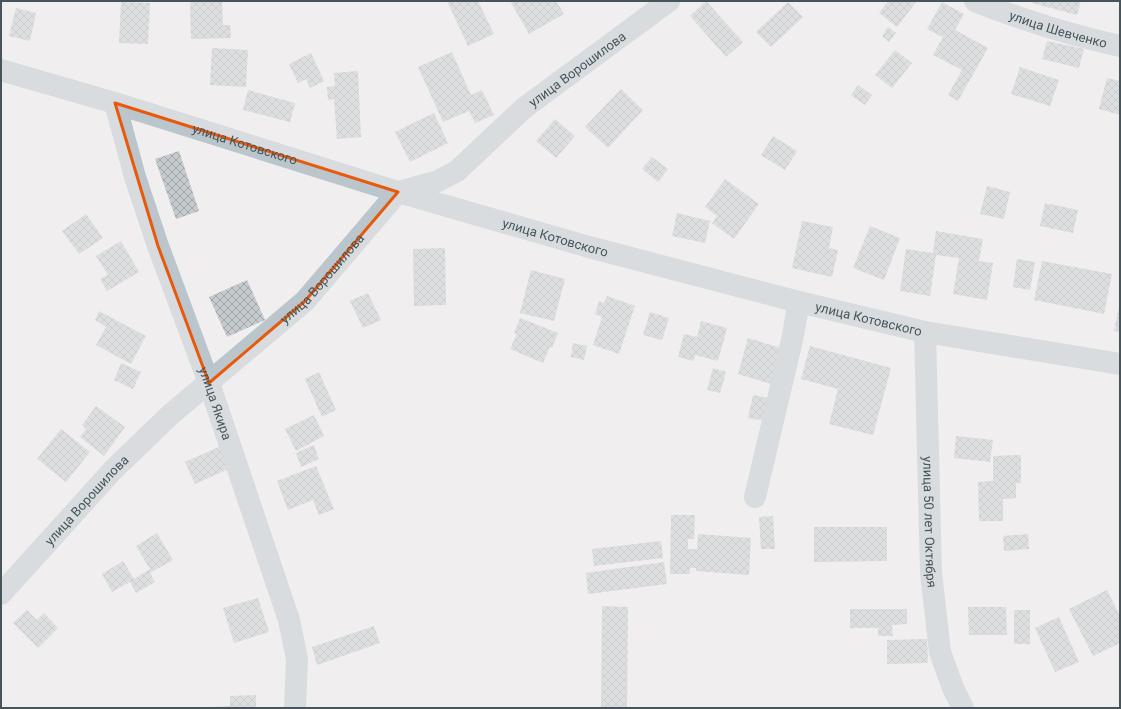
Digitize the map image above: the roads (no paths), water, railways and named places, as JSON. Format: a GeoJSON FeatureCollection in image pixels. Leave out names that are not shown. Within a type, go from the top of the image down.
{"type":"FeatureCollection","features":[{"type":"Feature","properties":{"kind":"street","name":"улица Ворошилова"},"geometry":{"type":"LineString","coordinates":[[1,594],[113,470],[170,415],[305,300],[398,192],[438,181],[457,171],[524,108],[669,1]]}},
{"type":"Feature","properties":{"kind":"street","name":"улица Шевченко"},"geometry":{"type":"LineString","coordinates":[[975,1],[1014,16],[1084,38],[1120,46]]}},
{"type":"Feature","properties":{"kind":"street","name":"улица Котовского"},"geometry":{"type":"LineString","coordinates":[[1,70],[115,103],[398,192],[589,247],[799,302],[925,332],[1120,364]]}},
{"type":"Feature","properties":{"kind":"street","name":"улица Якира"},"geometry":{"type":"LineString","coordinates":[[115,103],[142,197],[158,246],[209,383],[289,620],[296,659],[295,708]]}},
{"type":"Feature","properties":{"kind":"street"},"geometry":{"type":"LineString","coordinates":[[755,497],[792,340],[799,302]]}},
{"type":"Feature","properties":{"kind":"street","name":"улица 50 лет Октября"},"geometry":{"type":"LineString","coordinates":[[925,332],[931,573],[940,652],[953,688],[963,708]]}}]}
